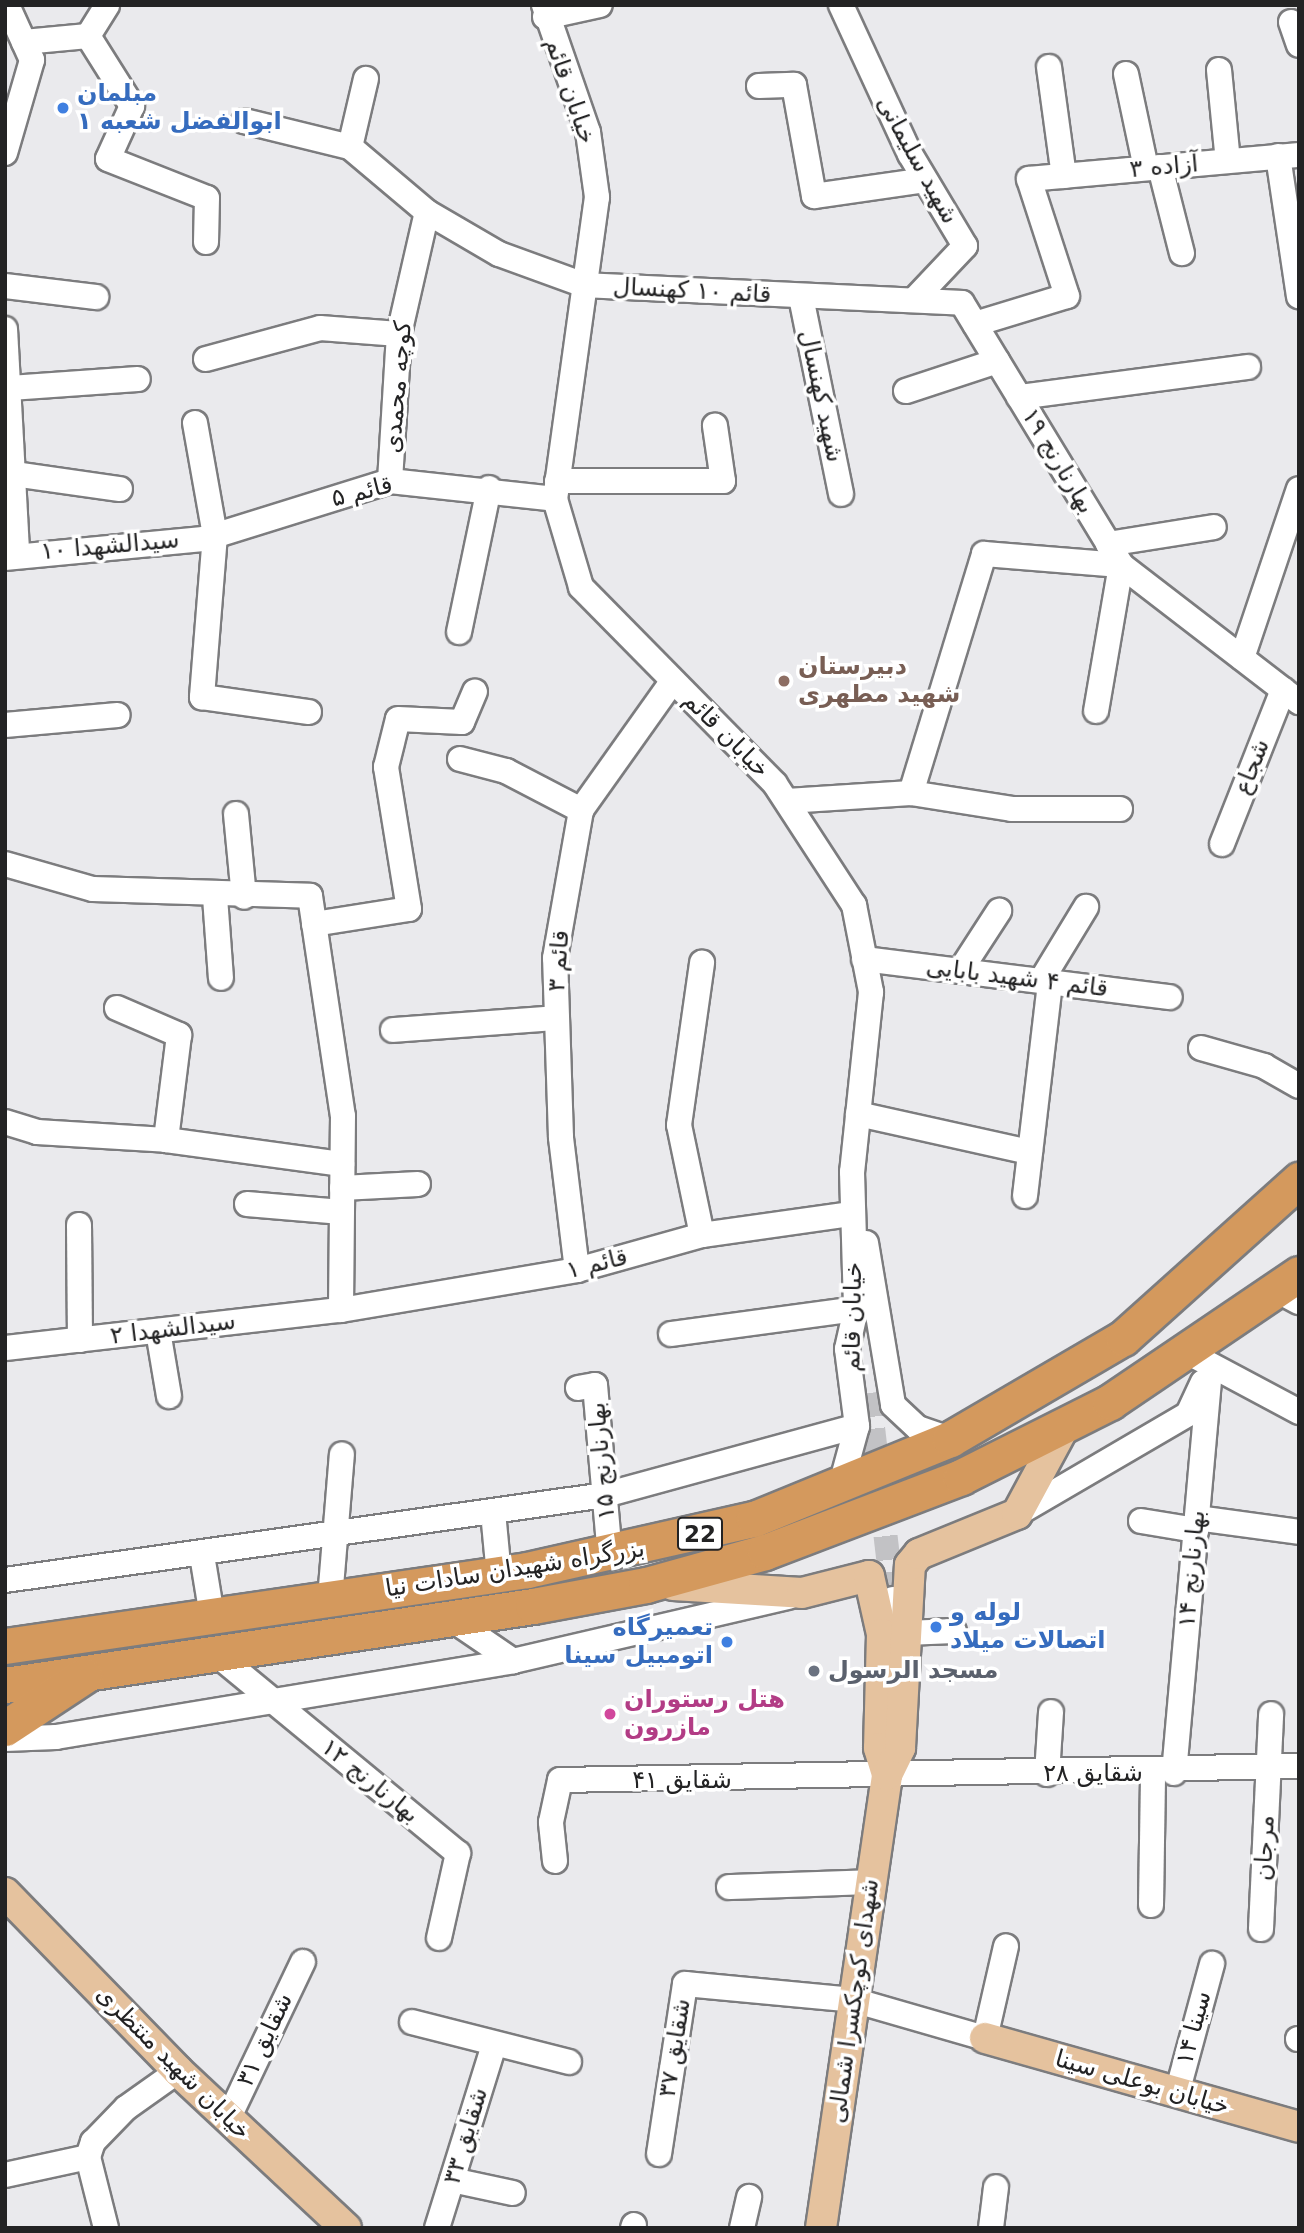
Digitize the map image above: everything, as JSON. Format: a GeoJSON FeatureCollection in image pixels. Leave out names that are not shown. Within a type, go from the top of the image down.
{"type":"FeatureCollection","features":[{"type":"Feature","properties":{"kind":"highway","name":"بزرگراه شهیدان سادات نیا"},"geometry":{"type":"LineString","coordinates":[[5,1646],[499,1574],[610,1555],[754,1519],[840,1488],[950,1439],[1123,1338],[1299,1180]]}},
{"type":"Feature","properties":{"kind":"highway"},"geometry":{"type":"LineString","coordinates":[[1167,1296],[1299,1210]]}},
{"type":"Feature","properties":{"kind":"highway","name":"بزرگراه شهیدان سادات نیا"},"geometry":{"type":"LineString","coordinates":[[5,1685],[453,1619],[646,1585],[833,1529],[961,1477],[1199,1359],[1291,1289]]}},
{"type":"Feature","properties":{"kind":"highway"},"geometry":{"type":"LineString","coordinates":[[5,1728],[90,1672]]}},
{"type":"Feature","properties":{"kind":"main road"},"geometry":{"type":"LineString","coordinates":[[887,1775],[878,1748],[894,1634],[906,1581],[919,1555],[1017,1514],[1065,1425]]}},
{"type":"Feature","properties":{"kind":"main road"},"geometry":{"type":"LineString","coordinates":[[646,1585],[802,1593],[869,1576],[894,1634]]}},
{"type":"Feature","properties":{"kind":"main road","name":"شهدای کوچکسرا شمالی"},"geometry":{"type":"LineString","coordinates":[[821,2228],[887,1775]]}},
{"type":"Feature","properties":{"kind":"main road","name":"خیابان شهید منتظری"},"geometry":{"type":"LineString","coordinates":[[9,1903],[178,2071],[346,2228]]}},
{"type":"Feature","properties":{"kind":"main road","name":"خیابان بوعلی سینا"},"geometry":{"type":"LineString","coordinates":[[985,2038],[1299,2127]]}},
{"type":"Feature","properties":{"kind":"street"},"geometry":{"type":"LineString","coordinates":[[5,153],[32,60],[7,5]]}},
{"type":"Feature","properties":{"kind":"street"},"geometry":{"type":"LineString","coordinates":[[88,36],[107,5]]}},
{"type":"Feature","properties":{"kind":"street"},"geometry":{"type":"LineString","coordinates":[[544,11],[600,5]]}},
{"type":"Feature","properties":{"kind":"street","name":"شهید سلیمانی"},"geometry":{"type":"LineString","coordinates":[[841,5],[925,180],[965,246],[914,300]]}},
{"type":"Feature","properties":{"kind":"street","name":"خیابان قائم"},"geometry":{"type":"LineString","coordinates":[[544,11],[588,132],[597,197],[556,490],[581,587],[787,801],[854,905],[871,992],[858,1114],[852,1214],[856,1309],[847,1349],[858,1426],[840,1488]]}},
{"type":"Feature","properties":{"kind":"street"},"geometry":{"type":"LineString","coordinates":[[24,42],[88,36]]}},
{"type":"Feature","properties":{"kind":"street"},"geometry":{"type":"LineString","coordinates":[[88,36],[132,106],[108,159],[207,198],[206,242]]}},
{"type":"Feature","properties":{"kind":"street"},"geometry":{"type":"LineString","coordinates":[[1049,67],[1064,176]]}},
{"type":"Feature","properties":{"kind":"street"},"geometry":{"type":"LineString","coordinates":[[1219,71],[1228,161]]}},
{"type":"Feature","properties":{"kind":"street"},"geometry":{"type":"LineString","coordinates":[[1126,74],[1153,168],[1182,253]]}},
{"type":"Feature","properties":{"kind":"street"},"geometry":{"type":"LineString","coordinates":[[244,121],[350,147],[366,79]]}},
{"type":"Feature","properties":{"kind":"street"},"geometry":{"type":"LineString","coordinates":[[759,86],[794,85],[814,196],[925,180]]}},
{"type":"Feature","properties":{"kind":"street","name":"قائم ۱۰ کهنسال"},"geometry":{"type":"LineString","coordinates":[[350,147],[427,212],[499,254],[584,285],[801,297]]}},
{"type":"Feature","properties":{"kind":"street"},"geometry":{"type":"LineString","coordinates":[[1288,155],[1299,296]]}},
{"type":"Feature","properties":{"kind":"street","name":"آزاده ۳"},"geometry":{"type":"LineString","coordinates":[[975,324],[1067,296],[1029,179],[1288,155]]}},
{"type":"Feature","properties":{"kind":"street","name":"کوچه محمدی"},"geometry":{"type":"LineString","coordinates":[[390,481],[399,334],[427,212]]}},
{"type":"Feature","properties":{"kind":"street"},"geometry":{"type":"LineString","coordinates":[[5,286],[96,296]]}},
{"type":"Feature","properties":{"kind":"street","name":"بهارنارنج ۱۹"},"geometry":{"type":"LineString","coordinates":[[801,297],[962,303],[1121,565],[1291,696]]}},
{"type":"Feature","properties":{"kind":"street","name":"شهید کهنسال"},"geometry":{"type":"LineString","coordinates":[[801,297],[841,494]]}},
{"type":"Feature","properties":{"kind":"street"},"geometry":{"type":"LineString","coordinates":[[206,359],[320,328],[399,334]]}},
{"type":"Feature","properties":{"kind":"street"},"geometry":{"type":"LineString","coordinates":[[5,329],[14,474],[11,556]]}},
{"type":"Feature","properties":{"kind":"street"},"geometry":{"type":"LineString","coordinates":[[906,391],[997,360]]}},
{"type":"Feature","properties":{"kind":"street"},"geometry":{"type":"LineString","coordinates":[[1019,397],[1248,367]]}},
{"type":"Feature","properties":{"kind":"street"},"geometry":{"type":"LineString","coordinates":[[10,388],[138,379]]}},
{"type":"Feature","properties":{"kind":"street"},"geometry":{"type":"LineString","coordinates":[[195,423],[215,535],[202,696],[309,712]]}},
{"type":"Feature","properties":{"kind":"street","name":"قائم ۵"},"geometry":{"type":"LineString","coordinates":[[215,535],[390,481],[556,490],[723,481],[715,426]]}},
{"type":"Feature","properties":{"kind":"street"},"geometry":{"type":"LineString","coordinates":[[14,474],[120,489]]}},
{"type":"Feature","properties":{"kind":"street"},"geometry":{"type":"LineString","coordinates":[[459,632],[489,488]]}},
{"type":"Feature","properties":{"kind":"street"},"geometry":{"type":"LineString","coordinates":[[1242,658],[1299,489]]}},
{"type":"Feature","properties":{"kind":"street"},"geometry":{"type":"LineString","coordinates":[[1108,544],[1214,527]]}},
{"type":"Feature","properties":{"kind":"street","name":"سیدالشهدا ۱۰"},"geometry":{"type":"LineString","coordinates":[[11,556],[215,535]]}},
{"type":"Feature","properties":{"kind":"street"},"geometry":{"type":"LineString","coordinates":[[911,793],[984,554],[1121,565],[1096,711]]}},
{"type":"Feature","properties":{"kind":"street","name":"قائم ۳"},"geometry":{"type":"LineString","coordinates":[[578,1270],[561,1137],[555,957],[581,810],[673,682]]}},
{"type":"Feature","properties":{"kind":"street"},"geometry":{"type":"LineString","coordinates":[[314,924],[409,909],[386,766],[398,719],[462,722],[475,692]]}},
{"type":"Feature","properties":{"kind":"street","name":"شجاع"},"geometry":{"type":"LineString","coordinates":[[1222,844],[1291,696]]}},
{"type":"Feature","properties":{"kind":"street"},"geometry":{"type":"LineString","coordinates":[[5,725],[118,715]]}},
{"type":"Feature","properties":{"kind":"street"},"geometry":{"type":"LineString","coordinates":[[460,759],[506,771],[581,810]]}},
{"type":"Feature","properties":{"kind":"street"},"geometry":{"type":"LineString","coordinates":[[787,801],[911,793],[1012,809],[1120,809]]}},
{"type":"Feature","properties":{"kind":"street"},"geometry":{"type":"LineString","coordinates":[[236,814],[244,897]]}},
{"type":"Feature","properties":{"kind":"street"},"geometry":{"type":"LineString","coordinates":[[5,863],[93,888],[215,897],[310,896],[342,1116],[341,1310]]}},
{"type":"Feature","properties":{"kind":"street"},"geometry":{"type":"LineString","coordinates":[[215,897],[221,978]]}},
{"type":"Feature","properties":{"kind":"street"},"geometry":{"type":"LineString","coordinates":[[1025,1196],[1045,981],[1086,907]]}},
{"type":"Feature","properties":{"kind":"street"},"geometry":{"type":"LineString","coordinates":[[960,971],[999,911]]}},
{"type":"Feature","properties":{"kind":"street","name":"قائم ۴ شهید بابایی"},"geometry":{"type":"LineString","coordinates":[[864,960],[1170,996]]}},
{"type":"Feature","properties":{"kind":"street"},"geometry":{"type":"LineString","coordinates":[[702,963],[679,1125],[702,1235]]}},
{"type":"Feature","properties":{"kind":"street"},"geometry":{"type":"LineString","coordinates":[[117,1008],[179,1035],[166,1140]]}},
{"type":"Feature","properties":{"kind":"street"},"geometry":{"type":"LineString","coordinates":[[393,1030],[557,1018]]}},
{"type":"Feature","properties":{"kind":"street"},"geometry":{"type":"LineString","coordinates":[[1201,1048],[1264,1066],[1299,1086]]}},
{"type":"Feature","properties":{"kind":"street"},"geometry":{"type":"LineString","coordinates":[[858,1114],[1030,1152]]}},
{"type":"Feature","properties":{"kind":"street"},"geometry":{"type":"LineString","coordinates":[[5,1122],[37,1132],[166,1140],[342,1188]]}},
{"type":"Feature","properties":{"kind":"street"},"geometry":{"type":"LineString","coordinates":[[247,1204],[342,1188],[418,1184]]}},
{"type":"Feature","properties":{"kind":"street"},"geometry":{"type":"LineString","coordinates":[[852,1214],[866,1242],[893,1405],[918,1428],[950,1439]]}},
{"type":"Feature","properties":{"kind":"street","name":"قائم ۱"},"geometry":{"type":"LineString","coordinates":[[341,1310],[578,1270],[702,1235],[852,1214]]}},
{"type":"Feature","properties":{"kind":"street"},"geometry":{"type":"LineString","coordinates":[[79,1225],[80,1340]]}},
{"type":"Feature","properties":{"kind":"street"},"geometry":{"type":"LineString","coordinates":[[671,1334],[856,1309],[869,1394]]}},
{"type":"Feature","properties":{"kind":"street","name":"سیدالشهدا ۲"},"geometry":{"type":"LineString","coordinates":[[5,1348],[341,1310]]}},
{"type":"Feature","properties":{"kind":"street"},"geometry":{"type":"LineString","coordinates":[[158,1331],[169,1396]]}},
{"type":"Feature","properties":{"kind":"street"},"geometry":{"type":"LineString","coordinates":[[1017,1514],[1188,1414],[1199,1359],[1299,1412]]}},
{"type":"Feature","properties":{"kind":"street","name":"بهارنارنج ۱۴"},"geometry":{"type":"LineString","coordinates":[[1150,1905],[1163,1773],[1196,1524],[1199,1359]]}},
{"type":"Feature","properties":{"kind":"street","name":"بهارنارنج ۱۵"},"geometry":{"type":"LineString","coordinates":[[578,1388],[595,1385],[610,1555]]}},
{"type":"Feature","properties":{"kind":"street"},"geometry":{"type":"LineString","coordinates":[[5,1580],[335,1537],[605,1495],[858,1426]]}},
{"type":"Feature","properties":{"kind":"street"},"geometry":{"type":"LineString","coordinates":[[330,1599],[342,1454]]}},
{"type":"Feature","properties":{"kind":"street"},"geometry":{"type":"LineString","coordinates":[[493,1513],[499,1574]]}},
{"type":"Feature","properties":{"kind":"street"},"geometry":{"type":"LineString","coordinates":[[1141,1521],[1299,1532]]}},
{"type":"Feature","properties":{"kind":"street"},"geometry":{"type":"LineString","coordinates":[[202,1555],[212,1616]]}},
{"type":"Feature","properties":{"kind":"street"},"geometry":{"type":"LineString","coordinates":[[5,1739],[56,1737],[271,1699],[513,1661],[802,1593]]}},
{"type":"Feature","properties":{"kind":"street"},"geometry":{"type":"LineString","coordinates":[[453,1619],[513,1661]]}},
{"type":"Feature","properties":{"kind":"street"},"geometry":{"type":"LineString","coordinates":[[894,1634],[954,1631]]}},
{"type":"Feature","properties":{"kind":"street","name":"بهارنارنج ۱۲"},"geometry":{"type":"LineString","coordinates":[[215,1653],[458,1853],[439,1938]]}},
{"type":"Feature","properties":{"kind":"street"},"geometry":{"type":"LineString","coordinates":[[1047,1774],[1051,1712]]}},
{"type":"Feature","properties":{"kind":"street","name":"مرجان"},"geometry":{"type":"LineString","coordinates":[[1261,1928],[1271,1714]]}},
{"type":"Feature","properties":{"kind":"street","name":"شقایق ۲۸"},"geometry":{"type":"LineString","coordinates":[[887,1775],[1163,1773],[1299,1766]]}},
{"type":"Feature","properties":{"kind":"street","name":"شقایق ۴۱"},"geometry":{"type":"LineString","coordinates":[[555,1861],[551,1822],[560,1780],[887,1775]]}},
{"type":"Feature","properties":{"kind":"street"},"geometry":{"type":"LineString","coordinates":[[729,1887],[871,1882]]}},
{"type":"Feature","properties":{"kind":"street"},"geometry":{"type":"LineString","coordinates":[[853,2000],[985,2038],[1006,1946]]}},
{"type":"Feature","properties":{"kind":"street","name":"شقایق ۳۱"},"geometry":{"type":"LineString","coordinates":[[228,2119],[303,1962]]}},
{"type":"Feature","properties":{"kind":"street","name":"سینا ۱۴"},"geometry":{"type":"LineString","coordinates":[[1177,2093],[1212,1964]]}},
{"type":"Feature","properties":{"kind":"street","name":"شقایق ۳۷"},"geometry":{"type":"LineString","coordinates":[[659,2154],[685,1984],[853,2000]]}},
{"type":"Feature","properties":{"kind":"street"},"geometry":{"type":"LineString","coordinates":[[412,2022],[569,2062]]}},
{"type":"Feature","properties":{"kind":"street","name":"شقایق ۳۳"},"geometry":{"type":"LineString","coordinates":[[437,2228],[494,2045]]}},
{"type":"Feature","properties":{"kind":"street"},"geometry":{"type":"LineString","coordinates":[[106,2228],[88,2157],[93,2142],[126,2108],[178,2071]]}},
{"type":"Feature","properties":{"kind":"street"},"geometry":{"type":"LineString","coordinates":[[5,2175],[88,2157]]}},
{"type":"Feature","properties":{"kind":"street"},"geometry":{"type":"LineString","coordinates":[[452,2180],[513,2193]]}},
{"type":"Feature","properties":{"kind":"street"},"geometry":{"type":"LineString","coordinates":[[991,2228],[996,2187]]}},
{"type":"Feature","properties":{"kind":"street"},"geometry":{"type":"LineString","coordinates":[[742,2228],[749,2197]]}},
{"type":"Feature","properties":{"kind":"tunnel"},"geometry":{"type":"LineString","coordinates":[[869,1393],[893,1599]]}},
{"type":"Feature","properties":{"kind":"place","name":"مبلمان ابوالفضل شعبه ۱"},"geometry":{"type":"Point","coordinates":[63,108]}},
{"type":"Feature","properties":{"kind":"place","name":"دبیرستان شهید مطهری"},"geometry":{"type":"Point","coordinates":[784,681]}},
{"type":"Feature","properties":{"kind":"place","name":"لوله و اتصالات میلاد"},"geometry":{"type":"Point","coordinates":[936,1627]}},
{"type":"Feature","properties":{"kind":"place","name":"تعمیرگاه اتومبیل سینا"},"geometry":{"type":"Point","coordinates":[727,1642]}},
{"type":"Feature","properties":{"kind":"place","name":"مسجد الرسول"},"geometry":{"type":"Point","coordinates":[814,1671]}},
{"type":"Feature","properties":{"kind":"place","name":"هتل رستوران مازرون"},"geometry":{"type":"Point","coordinates":[610,1714]}}]}
